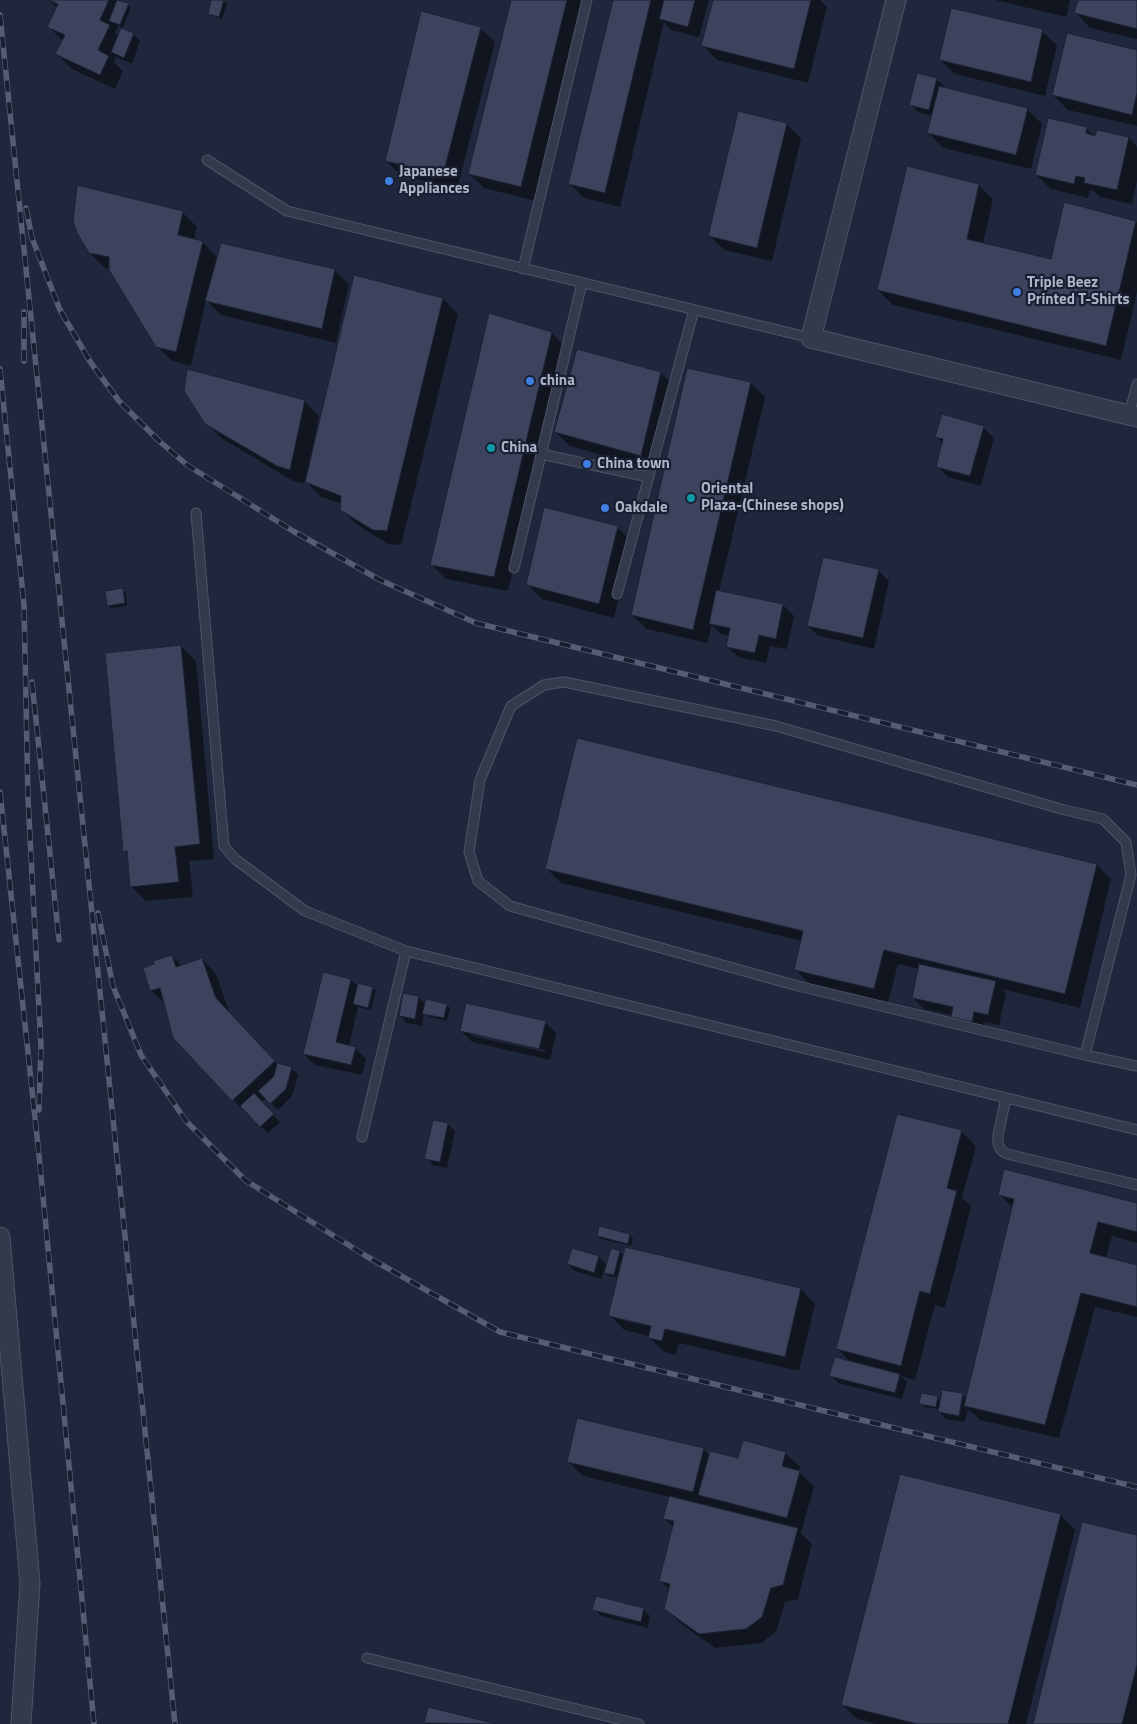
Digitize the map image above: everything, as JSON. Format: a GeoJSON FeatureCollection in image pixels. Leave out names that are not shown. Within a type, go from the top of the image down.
{"type":"FeatureCollection","features":[{"type":"Feature","properties":{"kind":"street"},"geometry":{"type":"LineString","coordinates":[[896,0],[812,338],[1133,416]]}},
{"type":"Feature","properties":{"kind":"street"},"geometry":{"type":"LineString","coordinates":[[0,1238],[30,1583],[25,1686],[21,1724]]}},
{"type":"Feature","properties":{"kind":"lane"},"geometry":{"type":"LineString","coordinates":[[523,269],[587,0]]}},
{"type":"Feature","properties":{"kind":"lane"},"geometry":{"type":"LineString","coordinates":[[207,160],[287,211],[812,338]]}},
{"type":"Feature","properties":{"kind":"lane"},"geometry":{"type":"LineString","coordinates":[[514,568],[582,282]]}},
{"type":"Feature","properties":{"kind":"lane"},"geometry":{"type":"LineString","coordinates":[[617,594],[694,310]]}},
{"type":"Feature","properties":{"kind":"lane"},"geometry":{"type":"LineString","coordinates":[[1133,416],[1137,384]]}},
{"type":"Feature","properties":{"kind":"lane"},"geometry":{"type":"LineString","coordinates":[[541,454],[648,477]]}},
{"type":"Feature","properties":{"kind":"lane"},"geometry":{"type":"LineString","coordinates":[[196,513],[224,846],[235,859],[304,910],[406,951],[1137,1130]]}},
{"type":"Feature","properties":{"kind":"lane"},"geometry":{"type":"LineString","coordinates":[[1085,1055],[1131,875],[1126,842],[1103,819],[776,726],[564,682],[544,685],[511,706],[480,780],[469,852],[478,882],[510,906],[798,986],[1085,1055],[1137,1066]]}},
{"type":"Feature","properties":{"kind":"lane"},"geometry":{"type":"LineString","coordinates":[[362,1138],[406,951]]}},
{"type":"Feature","properties":{"kind":"lane"},"geometry":{"type":"LineString","coordinates":[[1006,1098],[998,1135],[998,1144],[1001,1150],[1007,1154],[1137,1185]]}},
{"type":"Feature","properties":{"kind":"lane"},"geometry":{"type":"LineString","coordinates":[[367,1658],[639,1724]]}},
{"type":"Feature","properties":{"kind":"building"},"geometry":{"type":"Polygon","coordinates":[[[49,0],[109,0],[100,20],[110,25],[98,50],[109,56],[100,75],[55,54],[65,35],[47,27],[58,4],[49,0]]]}},
{"type":"Feature","properties":{"kind":"building"},"geometry":{"type":"Polygon","coordinates":[[[117,0],[129,3],[120,25],[109,21],[117,0]]]}},
{"type":"Feature","properties":{"kind":"building"},"geometry":{"type":"Polygon","coordinates":[[[211,0],[224,0],[219,17],[208,14],[211,0]]]}},
{"type":"Feature","properties":{"kind":"building"},"geometry":{"type":"Polygon","coordinates":[[[511,0],[567,0],[521,187],[468,174],[511,0]]]}},
{"type":"Feature","properties":{"kind":"building"},"geometry":{"type":"Polygon","coordinates":[[[613,0],[651,0],[605,193],[568,184],[613,0]]]}},
{"type":"Feature","properties":{"kind":"building"},"geometry":{"type":"Polygon","coordinates":[[[664,0],[695,0],[688,27],[659,19],[664,0]]]}},
{"type":"Feature","properties":{"kind":"building"},"geometry":{"type":"Polygon","coordinates":[[[713,0],[811,0],[794,69],[701,46],[713,0]]]}},
{"type":"Feature","properties":{"kind":"building"},"geometry":{"type":"Polygon","coordinates":[[[1078,0],[1137,0],[1137,29],[1074,13],[1078,0]]]}},
{"type":"Feature","properties":{"kind":"building"},"geometry":{"type":"Polygon","coordinates":[[[951,8],[1043,29],[1031,82],[939,60],[951,8]]]}},
{"type":"Feature","properties":{"kind":"building"},"geometry":{"type":"Polygon","coordinates":[[[421,11],[481,27],[443,175],[385,161],[421,11]]]}},
{"type":"Feature","properties":{"kind":"building"},"geometry":{"type":"Polygon","coordinates":[[[121,28],[134,33],[124,58],[111,52],[121,28]]]}},
{"type":"Feature","properties":{"kind":"building"},"geometry":{"type":"Polygon","coordinates":[[[1067,33],[1137,50],[1137,93],[1132,115],[1052,95],[1067,33]]]}},
{"type":"Feature","properties":{"kind":"building"},"geometry":{"type":"Polygon","coordinates":[[[917,73],[937,78],[929,110],[909,105],[917,73]]]}},
{"type":"Feature","properties":{"kind":"building"},"geometry":{"type":"Polygon","coordinates":[[[939,86],[1028,108],[1016,155],[927,133],[939,86]]]}},
{"type":"Feature","properties":{"kind":"building"},"geometry":{"type":"Polygon","coordinates":[[[738,111],[787,123],[757,248],[708,236],[738,111]]]}},
{"type":"Feature","properties":{"kind":"building"},"geometry":{"type":"Polygon","coordinates":[[[1048,118],[1087,127],[1086,133],[1095,136],[1097,130],[1129,137],[1117,190],[1084,183],[1085,178],[1076,176],[1074,184],[1035,175],[1048,118]]]}},
{"type":"Feature","properties":{"kind":"building"},"geometry":{"type":"Polygon","coordinates":[[[907,166],[979,184],[967,239],[1051,259],[1064,202],[1136,221],[1106,346],[877,290],[907,166]]]}},
{"type":"Feature","properties":{"kind":"building"},"geometry":{"type":"Polygon","coordinates":[[[77,185],[183,211],[178,235],[203,241],[176,352],[156,347],[109,270],[109,257],[89,253],[77,233],[73,221],[77,185]]]}},
{"type":"Feature","properties":{"kind":"building"},"geometry":{"type":"Polygon","coordinates":[[[221,243],[335,269],[322,329],[205,301],[221,243]]]}},
{"type":"Feature","properties":{"kind":"building"},"geometry":{"type":"Polygon","coordinates":[[[354,275],[443,298],[387,531],[373,530],[340,510],[341,496],[305,482],[354,275]]]}},
{"type":"Feature","properties":{"kind":"building","name":"China"},"geometry":{"type":"Polygon","coordinates":[[[489,313],[552,332],[494,577],[430,565],[489,313]]]}},
{"type":"Feature","properties":{"kind":"building","name":"China"},"geometry":{"type":"Polygon","coordinates":[[[577,349],[661,372],[641,456],[554,432],[577,349]]]}},
{"type":"Feature","properties":{"kind":"building","name":"Oriental Plaza-(Chinese shops)"},"geometry":{"type":"Polygon","coordinates":[[[687,368],[751,382],[693,630],[631,615],[687,368]]]}},
{"type":"Feature","properties":{"kind":"building"},"geometry":{"type":"Polygon","coordinates":[[[187,369],[305,400],[290,470],[277,466],[205,424],[184,391],[187,369]]]}},
{"type":"Feature","properties":{"kind":"building"},"geometry":{"type":"Polygon","coordinates":[[[942,414],[984,426],[970,476],[936,467],[943,439],[935,437],[942,414]]]}},
{"type":"Feature","properties":{"kind":"building"},"geometry":{"type":"Polygon","coordinates":[[[544,507],[618,526],[599,604],[526,585],[544,507]]]}},
{"type":"Feature","properties":{"kind":"building"},"geometry":{"type":"Polygon","coordinates":[[[823,557],[879,569],[863,638],[807,626],[823,557]]]}},
{"type":"Feature","properties":{"kind":"building"},"geometry":{"type":"Polygon","coordinates":[[[123,588],[125,603],[107,606],[105,591],[123,588]]]}},
{"type":"Feature","properties":{"kind":"building"},"geometry":{"type":"Polygon","coordinates":[[[716,590],[783,604],[776,639],[759,635],[755,653],[726,647],[730,628],[709,624],[716,590]]]}},
{"type":"Feature","properties":{"kind":"building"},"geometry":{"type":"Polygon","coordinates":[[[181,645],[200,844],[175,847],[179,882],[130,887],[127,851],[123,852],[105,653],[181,645]]]}},
{"type":"Feature","properties":{"kind":"building"},"geometry":{"type":"Polygon","coordinates":[[[577,738],[1097,864],[1065,994],[884,950],[874,989],[794,970],[803,931],[545,869],[577,738]]]}},
{"type":"Feature","properties":{"kind":"building"},"geometry":{"type":"Polygon","coordinates":[[[172,955],[176,967],[202,958],[216,998],[275,1061],[232,1101],[173,1038],[160,988],[150,991],[143,968],[154,964],[153,961],[172,955]]]}},
{"type":"Feature","properties":{"kind":"building"},"geometry":{"type":"Polygon","coordinates":[[[919,964],[996,981],[988,1015],[974,1012],[972,1022],[951,1017],[953,1007],[912,998],[919,964]]]}},
{"type":"Feature","properties":{"kind":"building"},"geometry":{"type":"Polygon","coordinates":[[[323,972],[351,979],[336,1042],[356,1047],[351,1065],[303,1054],[323,972]]]}},
{"type":"Feature","properties":{"kind":"building"},"geometry":{"type":"Polygon","coordinates":[[[358,983],[373,987],[368,1008],[353,1004],[358,983]]]}},
{"type":"Feature","properties":{"kind":"building"},"geometry":{"type":"Polygon","coordinates":[[[403,993],[419,996],[415,1019],[399,1016],[403,993]]]}},
{"type":"Feature","properties":{"kind":"building"},"geometry":{"type":"Polygon","coordinates":[[[426,999],[447,1004],[444,1018],[422,1014],[426,999]]]}},
{"type":"Feature","properties":{"kind":"building"},"geometry":{"type":"Polygon","coordinates":[[[466,1003],[546,1021],[539,1049],[460,1031],[466,1003]]]}},
{"type":"Feature","properties":{"kind":"building"},"geometry":{"type":"Polygon","coordinates":[[[277,1063],[292,1067],[286,1089],[270,1104],[258,1091],[274,1076],[277,1063]]]}},
{"type":"Feature","properties":{"kind":"building"},"geometry":{"type":"Polygon","coordinates":[[[254,1093],[274,1114],[260,1127],[240,1106],[254,1093]]]}},
{"type":"Feature","properties":{"kind":"building"},"geometry":{"type":"Polygon","coordinates":[[[897,1114],[962,1130],[947,1188],[957,1191],[930,1294],[920,1291],[901,1366],[836,1349],[897,1114]]]}},
{"type":"Feature","properties":{"kind":"building"},"geometry":{"type":"Polygon","coordinates":[[[433,1120],[448,1123],[440,1162],[424,1159],[433,1120]]]}},
{"type":"Feature","properties":{"kind":"building"},"geometry":{"type":"Polygon","coordinates":[[[1004,1169],[1137,1203],[1137,1232],[1098,1222],[1090,1253],[1137,1265],[1137,1307],[1081,1293],[1045,1425],[964,1406],[1014,1199],[998,1195],[1004,1169]]]}},
{"type":"Feature","properties":{"kind":"building"},"geometry":{"type":"Polygon","coordinates":[[[599,1226],[630,1234],[628,1244],[597,1236],[599,1226]]]}},
{"type":"Feature","properties":{"kind":"building"},"geometry":{"type":"Polygon","coordinates":[[[625,1247],[801,1288],[785,1357],[665,1329],[662,1341],[648,1338],[651,1326],[608,1316],[625,1247]]]}},
{"type":"Feature","properties":{"kind":"building"},"geometry":{"type":"Polygon","coordinates":[[[572,1248],[599,1256],[594,1273],[567,1264],[572,1248]]]}},
{"type":"Feature","properties":{"kind":"building"},"geometry":{"type":"Polygon","coordinates":[[[611,1248],[620,1251],[614,1275],[604,1273],[611,1248]]]}},
{"type":"Feature","properties":{"kind":"building"},"geometry":{"type":"Polygon","coordinates":[[[835,1357],[900,1374],[895,1393],[829,1376],[835,1357]]]}},
{"type":"Feature","properties":{"kind":"building"},"geometry":{"type":"Polygon","coordinates":[[[942,1390],[963,1393],[959,1416],[938,1412],[942,1390]]]}},
{"type":"Feature","properties":{"kind":"building"},"geometry":{"type":"Polygon","coordinates":[[[921,1393],[938,1396],[936,1407],[919,1404],[921,1393]]]}},
{"type":"Feature","properties":{"kind":"building"},"geometry":{"type":"Polygon","coordinates":[[[577,1418],[704,1448],[693,1492],[567,1462],[577,1418]]]}},
{"type":"Feature","properties":{"kind":"building"},"geometry":{"type":"Polygon","coordinates":[[[743,1440],[786,1452],[782,1466],[800,1471],[787,1518],[698,1495],[710,1451],[738,1458],[743,1440]]]}},
{"type":"Feature","properties":{"kind":"building"},"geometry":{"type":"Polygon","coordinates":[[[900,1474],[1061,1514],[1008,1724],[917,1724],[841,1705],[900,1474]]]}},
{"type":"Feature","properties":{"kind":"building"},"geometry":{"type":"Polygon","coordinates":[[[669,1496],[798,1528],[783,1585],[771,1588],[762,1617],[746,1629],[699,1634],[664,1609],[670,1584],[659,1581],[674,1521],[663,1519],[669,1496]]]}},
{"type":"Feature","properties":{"kind":"building"},"geometry":{"type":"Polygon","coordinates":[[[1082,1522],[1137,1535],[1137,1665],[1122,1724],[1033,1724],[1082,1522]]]}},
{"type":"Feature","properties":{"kind":"building"},"geometry":{"type":"Polygon","coordinates":[[[596,1596],[644,1608],[641,1622],[592,1610],[596,1596]]]}},
{"type":"Feature","properties":{"kind":"building"},"geometry":{"type":"Polygon","coordinates":[[[428,1707],[497,1724],[424,1723],[428,1707]]]}},
{"type":"Feature","properties":{"kind":"railway"},"geometry":{"type":"LineString","coordinates":[[0,15],[175,1724]]}},
{"type":"Feature","properties":{"kind":"railway"},"geometry":{"type":"LineString","coordinates":[[26,208],[32,238],[60,310],[91,363],[119,401],[158,440],[187,465],[293,531],[380,580],[476,623],[1137,785]]}},
{"type":"Feature","properties":{"kind":"railway"},"geometry":{"type":"LineString","coordinates":[[24,312],[24,361]]}},
{"type":"Feature","properties":{"kind":"railway"},"geometry":{"type":"LineString","coordinates":[[0,369],[24,605],[28,798],[41,1047],[39,1110]]}},
{"type":"Feature","properties":{"kind":"railway"},"geometry":{"type":"LineString","coordinates":[[32,682],[59,940]]}},
{"type":"Feature","properties":{"kind":"railway"},"geometry":{"type":"LineString","coordinates":[[0,792],[39,1155],[94,1724]]}},
{"type":"Feature","properties":{"kind":"railway"},"geometry":{"type":"LineString","coordinates":[[98,913],[113,986],[141,1055],[186,1121],[245,1180],[366,1256],[500,1332],[1137,1487]]}},
{"type":"Feature","properties":{"kind":"place","name":"Japanese Appliances"},"geometry":{"type":"Point","coordinates":[389,181]}},
{"type":"Feature","properties":{"kind":"place","name":"Triple Beez Printed T-Shirts"},"geometry":{"type":"Point","coordinates":[1017,292]}},
{"type":"Feature","properties":{"kind":"place","name":"china"},"geometry":{"type":"Point","coordinates":[530,381]}},
{"type":"Feature","properties":{"kind":"place","name":"China"},"geometry":{"type":"Point","coordinates":[491,448]}},
{"type":"Feature","properties":{"kind":"place","name":"China town"},"geometry":{"type":"Point","coordinates":[587,464]}},
{"type":"Feature","properties":{"kind":"place","name":"Oriental Plaza-(Chinese shops)"},"geometry":{"type":"Point","coordinates":[691,498]}},
{"type":"Feature","properties":{"kind":"place","name":"Oakdale"},"geometry":{"type":"Point","coordinates":[605,508]}}]}
